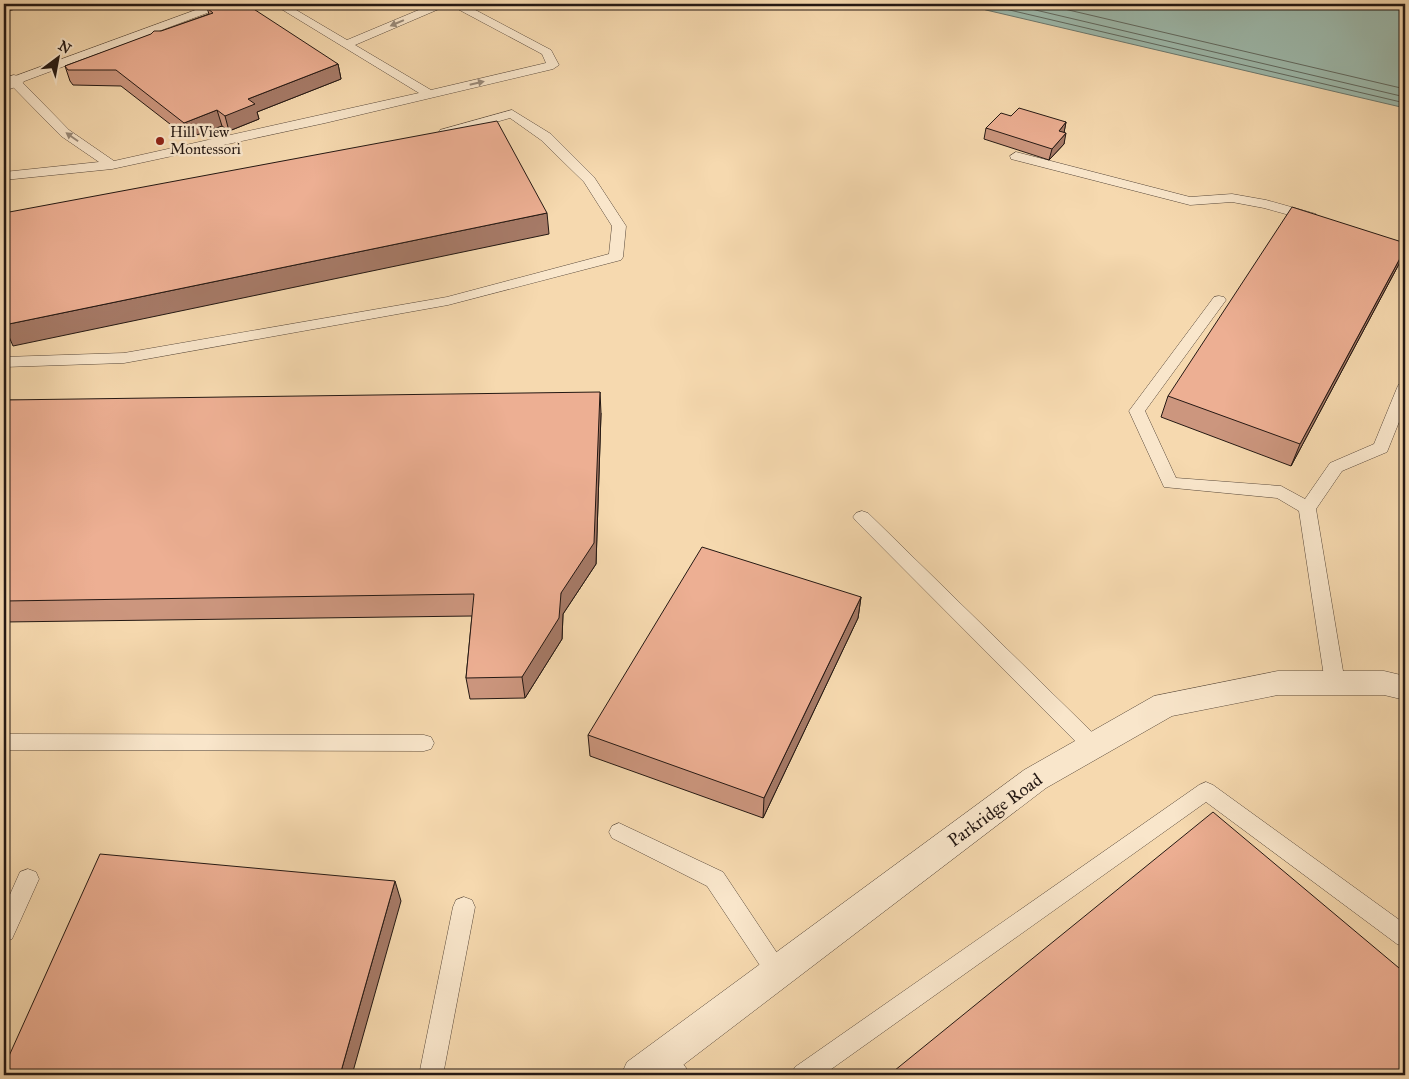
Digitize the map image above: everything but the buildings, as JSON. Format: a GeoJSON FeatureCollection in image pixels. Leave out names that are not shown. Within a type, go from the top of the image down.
{"type":"FeatureCollection","features":[{"type":"Feature","properties":{"kind":"highway"},"geometry":{"type":"LineString","coordinates":[[4,7],[13,4]]}},
{"type":"Feature","properties":{"kind":"street","name":"Parkridge Road"},"geometry":{"type":"LineString","coordinates":[[660,1070],[778,972],[1035,779],[1164,705],[1278,683],[1384,683],[1405,688]]}},
{"type":"Feature","properties":{"kind":"lane"},"geometry":{"type":"LineString","coordinates":[[112,165],[65,133],[9,83],[222,4]]}},
{"type":"Feature","properties":{"kind":"lane"},"geometry":{"type":"LineString","coordinates":[[278,4],[429,94]]}},
{"type":"Feature","properties":{"kind":"lane"},"geometry":{"type":"LineString","coordinates":[[347,44],[442,4]]}},
{"type":"Feature","properties":{"kind":"lane"},"geometry":{"type":"LineString","coordinates":[[4,176],[112,165],[325,119],[553,65],[547,52],[456,4]]}},
{"type":"Feature","properties":{"kind":"lane"},"geometry":{"type":"LineString","coordinates":[[4,362],[124,358],[448,300],[616,257],[619,226],[589,180],[546,137],[512,114],[431,136]]}},
{"type":"Feature","properties":{"kind":"lane"},"geometry":{"type":"LineString","coordinates":[[1016,156],[1190,201],[1232,198],[1266,204],[1322,220]]}},
{"type":"Feature","properties":{"kind":"lane"},"geometry":{"type":"LineString","coordinates":[[1218,300],[1137,411],[1170,483],[1281,492],[1307,508]]}},
{"type":"Feature","properties":{"kind":"lane"},"geometry":{"type":"LineString","coordinates":[[1335,682],[1307,508],[1336,467],[1381,448],[1405,388]]}},
{"type":"Feature","properties":{"kind":"lane"},"geometry":{"type":"LineString","coordinates":[[862,517],[1093,746]]}},
{"type":"Feature","properties":{"kind":"lane"},"geometry":{"type":"LineString","coordinates":[[4,742],[424,743]]}},
{"type":"Feature","properties":{"kind":"lane"},"geometry":{"type":"LineString","coordinates":[[804,1075],[1206,791],[1405,936]]}},
{"type":"Feature","properties":{"kind":"lane"},"geometry":{"type":"LineString","coordinates":[[619,832],[714,879],[778,972]]}},
{"type":"Feature","properties":{"kind":"lane"},"geometry":{"type":"LineString","coordinates":[[4,932],[28,879]]}},
{"type":"Feature","properties":{"kind":"lane"},"geometry":{"type":"LineString","coordinates":[[430,1075],[464,907]]}},
{"type":"Feature","properties":{"kind":"water"},"geometry":{"type":"Polygon","coordinates":[[[968,4],[1405,4],[1405,108],[986,10],[968,4]]]}},
{"type":"Feature","properties":{"kind":"place","name":"Hill View Montessori"},"geometry":{"type":"Point","coordinates":[160,141]}}]}
